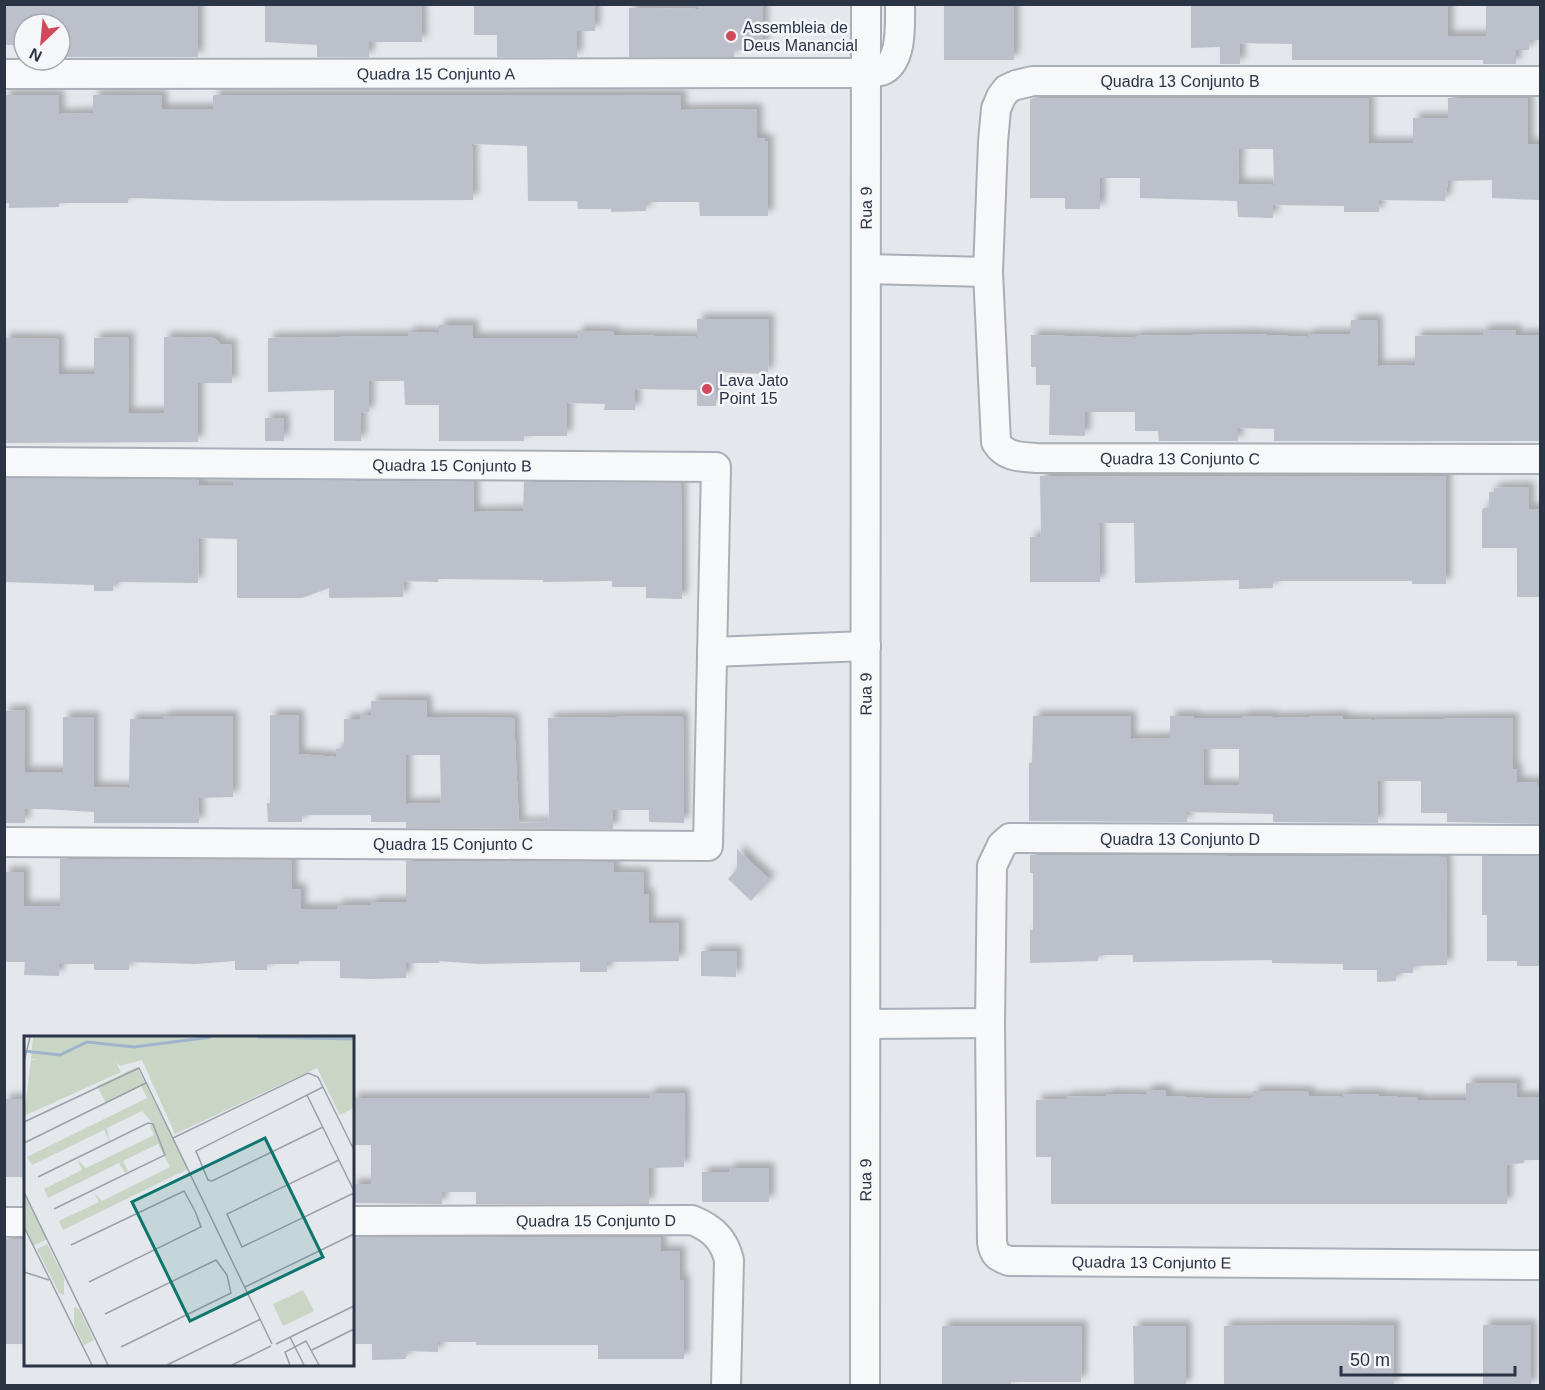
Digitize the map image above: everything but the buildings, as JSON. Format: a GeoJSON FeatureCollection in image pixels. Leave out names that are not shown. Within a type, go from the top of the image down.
{"type":"FeatureCollection","features":[{"type":"Feature","properties":{"kind":"street","name":"Rua 9"},"geometry":{"type":"LineString","coordinates":[[865,1386],[866,4]]}},
{"type":"Feature","properties":{"kind":"street"},"geometry":{"type":"LineString","coordinates":[[866,73],[881,71],[889,66],[893,59],[899,38],[900,4]]}},
{"type":"Feature","properties":{"kind":"street","name":"Quadra 15 Conjunto A"},"geometry":{"type":"LineString","coordinates":[[4,74],[866,73]]}},
{"type":"Feature","properties":{"kind":"street","name":"Quadra 13 Conjunto B"},"geometry":{"type":"LineString","coordinates":[[988,272],[996,110],[1000,98],[1007,89],[1016,85],[1033,81],[1540,81]]}},
{"type":"Feature","properties":{"kind":"street"},"geometry":{"type":"LineString","coordinates":[[866,269],[988,272]]}},
{"type":"Feature","properties":{"kind":"street","name":"Quadra 13 Conjunto C"},"geometry":{"type":"LineString","coordinates":[[988,272],[996,442],[1007,454],[1036,458],[1540,459]]}},
{"type":"Feature","properties":{"kind":"street","name":"Quadra 15 Conjunto B"},"geometry":{"type":"LineString","coordinates":[[4,462],[716,467],[712,652]]}},
{"type":"Feature","properties":{"kind":"street"},"geometry":{"type":"LineString","coordinates":[[712,652],[866,646]]}},
{"type":"Feature","properties":{"kind":"street","name":"Quadra 15 Conjunto C"},"geometry":{"type":"LineString","coordinates":[[4,842],[708,846],[712,652]]}},
{"type":"Feature","properties":{"kind":"street","name":"Quadra 13 Conjunto D"},"geometry":{"type":"LineString","coordinates":[[990,1023],[992,866],[1002,845],[1010,838],[1540,840]]}},
{"type":"Feature","properties":{"kind":"street"},"geometry":{"type":"LineString","coordinates":[[866,1024],[990,1023]]}},
{"type":"Feature","properties":{"kind":"street","name":"Quadra 13 Conjunto E"},"geometry":{"type":"LineString","coordinates":[[990,1023],[992,1242],[994,1253],[998,1257],[1009,1261],[1540,1265]]}},
{"type":"Feature","properties":{"kind":"street","name":"Quadra 15 Conjunto D"},"geometry":{"type":"LineString","coordinates":[[354,1221],[692,1220],[706,1226],[717,1234],[726,1247],[729,1260],[726,1386]]}},
{"type":"Feature","properties":{"kind":"street"},"geometry":{"type":"LineString","coordinates":[[4,1222],[24,1222]]}},
{"type":"Feature","properties":{"kind":"place","name":"Assembleia de Deus Manancial"},"geometry":{"type":"Point","coordinates":[731,36]}},
{"type":"Feature","properties":{"kind":"place","name":"Lava Jato Point 15"},"geometry":{"type":"Point","coordinates":[707,389]}}]}
